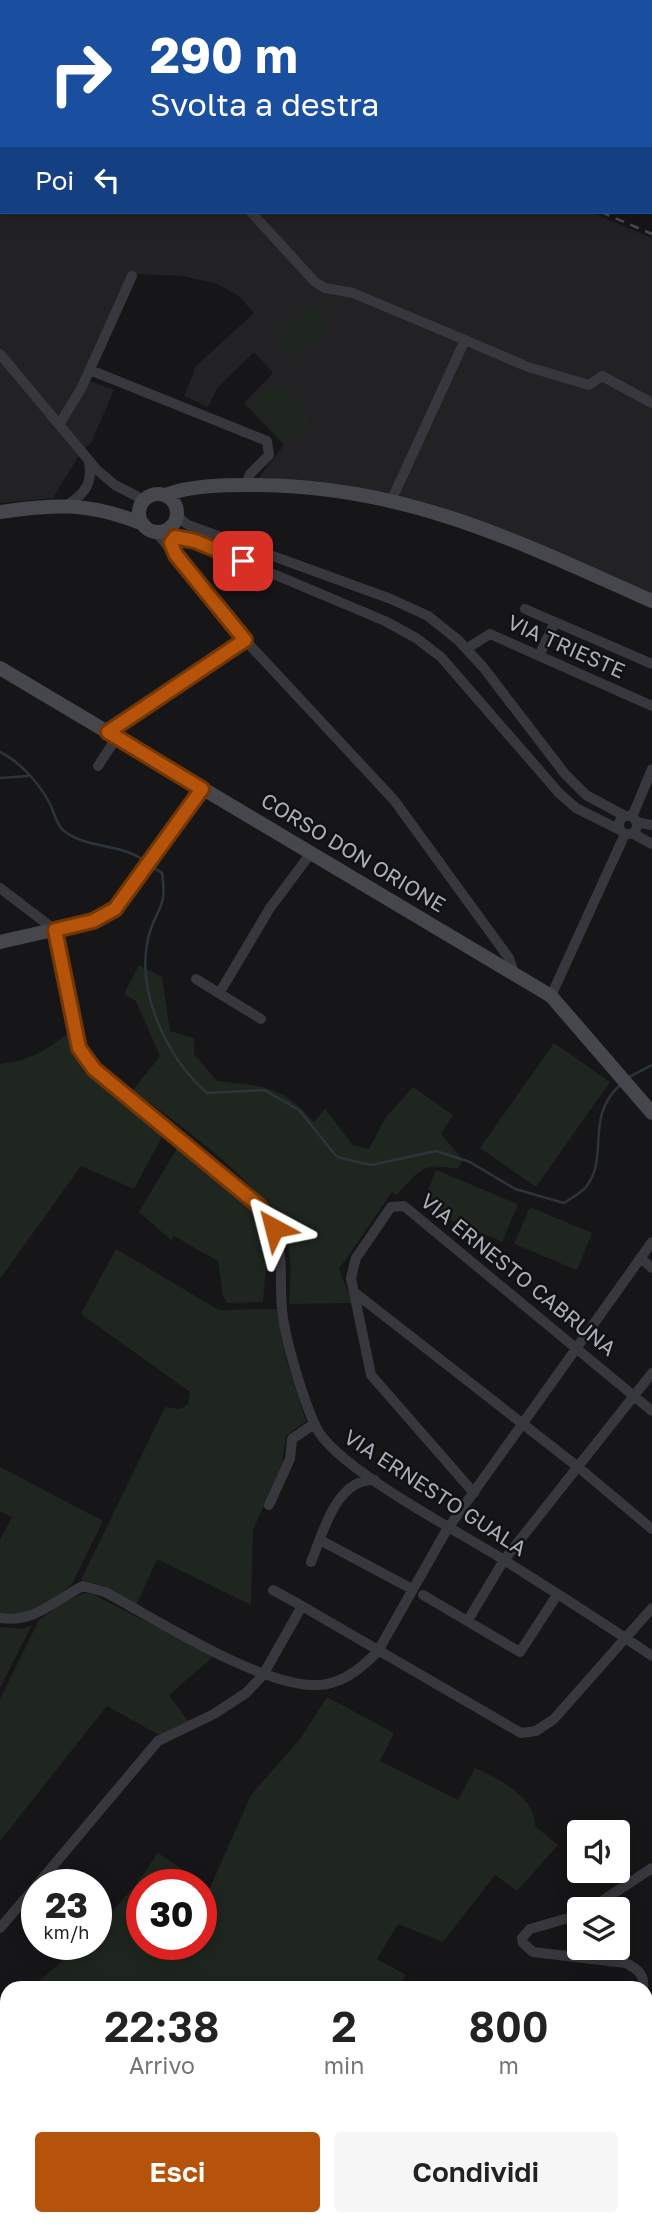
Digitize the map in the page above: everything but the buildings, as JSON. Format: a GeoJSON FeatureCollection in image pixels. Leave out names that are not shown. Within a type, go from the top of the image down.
{"type":"FeatureCollection","features":[{"type":"Feature","properties":{"kind":"street"},"geometry":{"type":"LineString","coordinates":[[253,214],[315,282],[324,288],[353,293],[563,379],[589,385],[602,376],[652,403]]}},
{"type":"Feature","properties":{"kind":"street"},"geometry":{"type":"LineString","coordinates":[[59,425],[71,409],[132,276]]}},
{"type":"Feature","properties":{"kind":"street"},"geometry":{"type":"LineString","coordinates":[[392,499],[465,340]]}},
{"type":"Feature","properties":{"kind":"street"},"geometry":{"type":"LineString","coordinates":[[0,354],[89,461],[114,485],[142,502]]}},
{"type":"Feature","properties":{"kind":"street"},"geometry":{"type":"LineString","coordinates":[[90,370],[267,441],[270,446],[269,455],[250,474],[246,485]]}},
{"type":"Feature","properties":{"kind":"street"},"geometry":{"type":"LineString","coordinates":[[66,506],[86,490],[91,473],[89,461]]}},
{"type":"Feature","properties":{"kind":"street"},"geometry":{"type":"LineString","coordinates":[[110,510],[142,502],[154,494],[165,495],[186,488],[246,485],[328,488],[392,499],[481,525],[652,601]]}},
{"type":"Feature","properties":{"kind":"street"},"geometry":{"type":"LineString","coordinates":[[159,531],[172,525],[176,512],[190,496],[209,488]]}},
{"type":"Feature","properties":{"kind":"street"},"geometry":{"type":"LineString","coordinates":[[165,495],[188,526],[391,599],[428,616],[466,649],[565,774],[586,794],[631,818],[652,825]]}},
{"type":"Feature","properties":{"kind":"street"},"geometry":{"type":"LineString","coordinates":[[142,502],[139,512],[171,543],[176,555]]}},
{"type":"Feature","properties":{"kind":"street"},"geometry":{"type":"LineString","coordinates":[[0,512],[66,506],[110,510],[159,531],[195,541],[385,621],[416,638],[460,677],[559,793],[576,808],[652,844]]}},
{"type":"Feature","properties":{"kind":"street"},"geometry":{"type":"LineString","coordinates":[[159,531],[245,640],[405,815],[509,958],[514,973]]}},
{"type":"Feature","properties":{"kind":"street"},"geometry":{"type":"LineString","coordinates":[[525,608],[652,664]]}},
{"type":"Feature","properties":{"kind":"street"},"geometry":{"type":"LineString","coordinates":[[540,656],[555,622]]}},
{"type":"Feature","properties":{"kind":"street","name":"VIA TRIESTE"},"geometry":{"type":"LineString","coordinates":[[466,649],[490,634],[652,706]]}},
{"type":"Feature","properties":{"kind":"street"},"geometry":{"type":"LineString","coordinates":[[97,766],[113,735],[245,640]]}},
{"type":"Feature","properties":{"kind":"street","name":"CORSO DON ORIONE"},"geometry":{"type":"LineString","coordinates":[[0,668],[551,996],[650,1107]]}},
{"type":"Feature","properties":{"kind":"street"},"geometry":{"type":"LineString","coordinates":[[551,996],[652,769]]}},
{"type":"Feature","properties":{"kind":"street"},"geometry":{"type":"LineString","coordinates":[[0,942],[55,930],[103,916],[115,909],[202,789]]}},
{"type":"Feature","properties":{"kind":"street"},"geometry":{"type":"LineString","coordinates":[[626,832],[619,822],[631,818]]}},
{"type":"Feature","properties":{"kind":"street"},"geometry":{"type":"LineString","coordinates":[[220,992],[270,908],[311,853]]}},
{"type":"Feature","properties":{"kind":"street"},"geometry":{"type":"LineString","coordinates":[[0,888],[55,930]]}},
{"type":"Feature","properties":{"kind":"street","name":"VIA ERNESTO GUALA"},"geometry":{"type":"LineString","coordinates":[[55,930],[79,1048],[94,1069],[258,1205],[274,1228],[282,1249],[282,1311],[314,1424],[323,1442],[375,1480],[652,1656]]}},
{"type":"Feature","properties":{"kind":"street"},"geometry":{"type":"LineString","coordinates":[[195,979],[261,1018]]}},
{"type":"Feature","properties":{"kind":"street","name":"VIA ERNESTO CABRUNA"},"geometry":{"type":"LineString","coordinates":[[354,1292],[351,1278],[356,1258],[391,1207],[404,1206],[652,1411]]}},
{"type":"Feature","properties":{"kind":"street"},"geometry":{"type":"LineString","coordinates":[[0,1618],[19,1620],[40,1614],[83,1586],[105,1592],[262,1675],[295,1684],[321,1685],[343,1678],[365,1664],[378,1651],[449,1526],[652,1242]]}},
{"type":"Feature","properties":{"kind":"street"},"geometry":{"type":"LineString","coordinates":[[640,1258],[652,1268]]}},
{"type":"Feature","properties":{"kind":"street"},"geometry":{"type":"LineString","coordinates":[[354,1292],[523,1423],[652,1529]]}},
{"type":"Feature","properties":{"kind":"street"},"geometry":{"type":"LineString","coordinates":[[354,1292],[371,1375],[474,1493]]}},
{"type":"Feature","properties":{"kind":"street"},"geometry":{"type":"LineString","coordinates":[[468,1620],[504,1560],[652,1373]]}},
{"type":"Feature","properties":{"kind":"street"},"geometry":{"type":"LineString","coordinates":[[270,1505],[290,1459],[292,1439],[314,1424]]}},
{"type":"Feature","properties":{"kind":"street"},"geometry":{"type":"LineString","coordinates":[[311,1562],[344,1494],[364,1480],[375,1480]]}},
{"type":"Feature","properties":{"kind":"street"},"geometry":{"type":"LineString","coordinates":[[320,1541],[412,1589]]}},
{"type":"Feature","properties":{"kind":"street"},"geometry":{"type":"LineString","coordinates":[[273,1590],[521,1733],[536,1731],[554,1718],[652,1608]]}},
{"type":"Feature","properties":{"kind":"street"},"geometry":{"type":"LineString","coordinates":[[423,1595],[520,1652],[557,1595]]}},
{"type":"Feature","properties":{"kind":"street"},"geometry":{"type":"LineString","coordinates":[[50,1869],[158,1741],[214,1714],[246,1693],[262,1675],[302,1606]]}},
{"type":"Feature","properties":{"kind":"street"},"geometry":{"type":"LineString","coordinates":[[608,1897],[652,1868]]}},
{"type":"Feature","properties":{"kind":"street"},"geometry":{"type":"LineString","coordinates":[[0,1928],[21,1904]]}},
{"type":"Feature","properties":{"kind":"street"},"geometry":{"type":"LineString","coordinates":[[567,1918],[530,1929],[522,1938],[523,1943],[533,1952],[567,1956]]}},
{"type":"Feature","properties":{"kind":"street"},"geometry":{"type":"LineString","coordinates":[[601,1960],[626,1963],[638,1969],[644,1981]]}},
{"type":"Feature","properties":{"kind":"shaded area"},"geometry":{"type":"Polygon","coordinates":[[[0,214],[596,214],[652,238],[652,601],[425,507],[253,485],[284,445],[244,403],[273,373],[254,352],[218,387],[208,407],[184,396],[196,366],[254,313],[239,296],[215,283],[182,276],[137,274],[90,381],[114,390],[92,441],[78,457],[53,498],[0,503],[0,214]]]}},
{"type":"Feature","properties":{"kind":"shaded area"},"geometry":{"type":"Polygon","coordinates":[[[310,306],[317,307],[333,329],[297,355],[292,355],[277,335],[310,306]]]}},
{"type":"Feature","properties":{"kind":"shaded area"},"geometry":{"type":"Polygon","coordinates":[[[273,383],[278,389],[289,390],[310,419],[307,427],[289,441],[283,441],[251,403],[266,386],[273,383]]]}},
{"type":"Feature","properties":{"kind":"shaded area"},"geometry":{"type":"Polygon","coordinates":[[[139,965],[162,977],[170,1031],[194,1038],[194,1054],[217,1081],[271,1089],[291,1100],[314,1122],[325,1109],[353,1145],[369,1149],[386,1117],[413,1087],[453,1115],[441,1134],[463,1160],[458,1169],[429,1167],[417,1173],[397,1195],[392,1192],[339,1269],[352,1303],[289,1304],[290,1255],[277,1219],[262,1199],[220,1158],[133,1090],[160,1056],[136,1001],[124,994],[139,965]]]}},
{"type":"Feature","properties":{"kind":"shaded area"},"geometry":{"type":"Polygon","coordinates":[[[68,1033],[79,1061],[89,1072],[164,1133],[134,1189],[81,1166],[0,1279],[0,1064],[19,1061],[36,1054],[68,1033]]]}},
{"type":"Feature","properties":{"kind":"shaded area"},"geometry":{"type":"Polygon","coordinates":[[[554,1043],[610,1082],[536,1187],[480,1148],[554,1043]]]}},
{"type":"Feature","properties":{"kind":"shaded area"},"geometry":{"type":"Polygon","coordinates":[[[179,1145],[267,1226],[276,1252],[267,1256],[263,1302],[227,1303],[223,1296],[218,1261],[174,1236],[171,1240],[139,1212],[179,1145]]]}},
{"type":"Feature","properties":{"kind":"shaded area"},"geometry":{"type":"Polygon","coordinates":[[[436,1170],[518,1204],[502,1242],[421,1207],[436,1170]]]}},
{"type":"Feature","properties":{"kind":"shaded area"},"geometry":{"type":"Polygon","coordinates":[[[530,1207],[592,1233],[577,1270],[514,1244],[530,1207]]]}},
{"type":"Feature","properties":{"kind":"shaded area"},"geometry":{"type":"Polygon","coordinates":[[[116,1249],[219,1310],[276,1309],[286,1359],[306,1421],[286,1436],[282,1464],[253,1530],[251,1605],[157,1559],[137,1604],[103,1586],[81,1580],[165,1407],[180,1409],[188,1404],[190,1392],[81,1314],[116,1249]]]}},
{"type":"Feature","properties":{"kind":"shaded area"},"geometry":{"type":"Polygon","coordinates":[[[0,1467],[103,1521],[72,1584],[39,1611],[0,1616],[0,1540],[12,1517],[0,1511],[0,1467]]]}},
{"type":"Feature","properties":{"kind":"shaded area"},"geometry":{"type":"Polygon","coordinates":[[[88,1592],[214,1656],[169,1695],[188,1721],[159,1735],[107,1706],[0,1841],[0,1699],[39,1620],[69,1599],[88,1592]]]}},
{"type":"Feature","properties":{"kind":"shaded area"},"geometry":{"type":"Polygon","coordinates":[[[32,1625],[0,1688],[0,1627],[22,1629],[32,1625]]]}},
{"type":"Feature","properties":{"kind":"shaded area"},"geometry":{"type":"Polygon","coordinates":[[[327,1697],[394,1733],[380,1761],[458,1800],[475,1768],[485,1772],[523,1798],[534,1816],[535,1826],[558,1845],[517,1891],[495,1875],[443,1942],[398,1924],[377,1959],[406,1975],[402,1981],[39,1981],[63,1960],[112,1960],[112,1911],[126,1896],[126,1960],[217,1960],[217,1872],[251,1795],[300,1739],[327,1697]]]}},
{"type":"Feature","properties":{"kind":"shaded area"},"geometry":{"type":"Polygon","coordinates":[[[158,1853],[182,1869],[147,1869],[158,1853]]]}},
{"type":"Feature","properties":{"kind":"waterway"},"geometry":{"type":"LineString","coordinates":[[0,752],[34,780],[64,831],[83,841],[125,851],[145,861]]}},
{"type":"Feature","properties":{"kind":"waterway"},"geometry":{"type":"LineString","coordinates":[[0,778],[28,776]]}},
{"type":"Feature","properties":{"kind":"waterway"},"geometry":{"type":"LineString","coordinates":[[153,867],[162,873],[163,895],[148,939],[145,959],[147,980],[158,1023],[179,1062],[207,1093],[264,1090],[299,1110],[337,1157],[371,1165],[436,1151],[470,1162],[515,1189],[564,1203],[584,1189],[593,1175],[603,1111],[620,1085]]}},
{"type":"Feature","properties":{"kind":"waterway"},"geometry":{"type":"LineString","coordinates":[[627,1078],[652,1065]]}},
{"type":"Feature","properties":{"kind":"railway"},"geometry":{"type":"LineString","coordinates":[[606,214],[652,234]]}},
{"type":"Feature","properties":{"kind":"route"},"geometry":{"type":"LineString","coordinates":[[243,561],[188,539],[175,537],[171,543],[176,555],[245,640],[108,732],[202,789],[115,909],[93,921],[55,930],[73,1028],[79,1048],[94,1069],[258,1205],[274,1228]]}}]}
